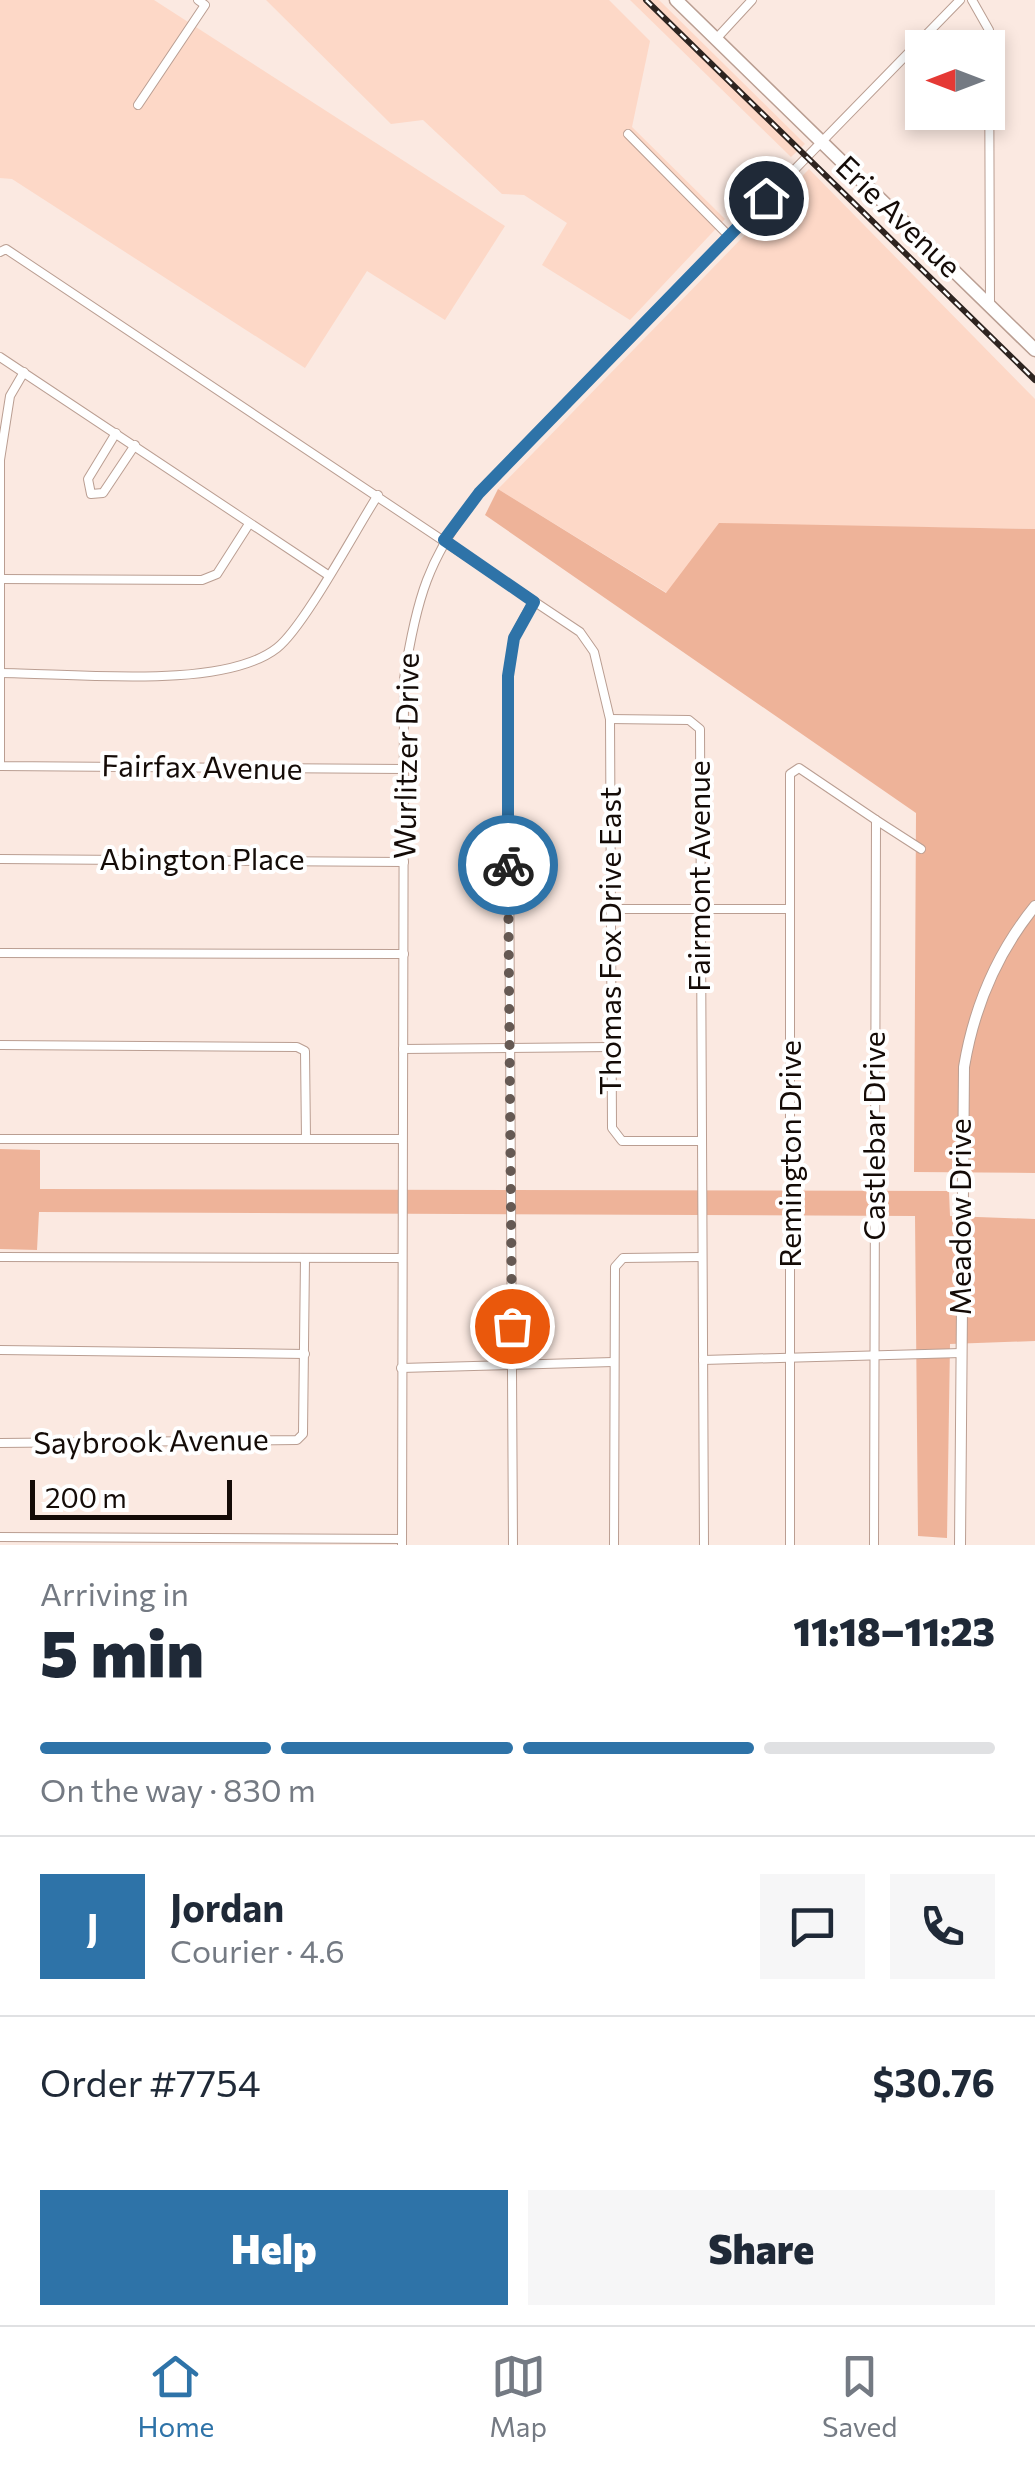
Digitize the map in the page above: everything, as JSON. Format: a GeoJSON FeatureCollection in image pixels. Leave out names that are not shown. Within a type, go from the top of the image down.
{"type":"FeatureCollection","features":[{"type":"Feature","properties":{"kind":"main road","name":"Erie Avenue"},"geometry":{"type":"LineString","coordinates":[[676,0],[1035,350]]}},
{"type":"Feature","properties":{"kind":"street"},"geometry":{"type":"LineString","coordinates":[[716,39],[752,0]]}},
{"type":"Feature","properties":{"kind":"street","name":"Wurlitzer Drive"},"geometry":{"type":"LineString","coordinates":[[402,1542],[404,679],[416,603],[444,540],[479,493],[960,0]]}},
{"type":"Feature","properties":{"kind":"street"},"geometry":{"type":"LineString","coordinates":[[972,0],[989,30],[990,307]]}},
{"type":"Feature","properties":{"kind":"street"},"geometry":{"type":"LineString","coordinates":[[138,105],[201,3]]}},
{"type":"Feature","properties":{"kind":"street"},"geometry":{"type":"LineString","coordinates":[[628,134],[729,236]]}},
{"type":"Feature","properties":{"kind":"street"},"geometry":{"type":"LineString","coordinates":[[0,252],[6,250],[580,632],[594,652],[610,719]]}},
{"type":"Feature","properties":{"kind":"street"},"geometry":{"type":"LineString","coordinates":[[0,357],[328,575]]}},
{"type":"Feature","properties":{"kind":"street"},"geometry":{"type":"LineString","coordinates":[[0,766],[2,429],[10,396],[24,372]]}},
{"type":"Feature","properties":{"kind":"street"},"geometry":{"type":"LineString","coordinates":[[116,433],[88,479],[90,494],[103,493],[135,446]]}},
{"type":"Feature","properties":{"kind":"street"},"geometry":{"type":"LineString","coordinates":[[0,672],[199,674],[246,667],[280,646],[378,496]]}},
{"type":"Feature","properties":{"kind":"street"},"geometry":{"type":"LineString","coordinates":[[1,580],[202,580],[217,574],[249,524]]}},
{"type":"Feature","properties":{"kind":"street"},"geometry":{"type":"LineString","coordinates":[[512,1545],[508,676],[514,638],[534,602]]}},
{"type":"Feature","properties":{"kind":"street","name":"Thomas Fox Drive East"},"geometry":{"type":"LineString","coordinates":[[610,719],[612,1128],[622,1141],[701,1141]]}},
{"type":"Feature","properties":{"kind":"street","name":"Fairmont Avenue"},"geometry":{"type":"LineString","coordinates":[[610,719],[689,720],[700,729],[704,1545]]}},
{"type":"Feature","properties":{"kind":"street","name":"Fairfax Avenue"},"geometry":{"type":"LineString","coordinates":[[0,766],[405,770]]}},
{"type":"Feature","properties":{"kind":"street","name":"Remington Drive"},"geometry":{"type":"LineString","coordinates":[[790,1545],[790,774],[799,768],[876,820]]}},
{"type":"Feature","properties":{"kind":"street"},"geometry":{"type":"LineString","coordinates":[[876,820],[920,849]]}},
{"type":"Feature","properties":{"kind":"street","name":"Castlebar Drive"},"geometry":{"type":"LineString","coordinates":[[874,1545],[876,820]]}},
{"type":"Feature","properties":{"kind":"street","name":"Abington Place"},"geometry":{"type":"LineString","coordinates":[[0,859],[404,862]]}},
{"type":"Feature","properties":{"kind":"street","name":"Meadow Drive"},"geometry":{"type":"LineString","coordinates":[[960,1545],[961,1110],[966,1054],[992,972],[1035,906]]}},
{"type":"Feature","properties":{"kind":"street"},"geometry":{"type":"LineString","coordinates":[[612,909],[790,909]]}},
{"type":"Feature","properties":{"kind":"street"},"geometry":{"type":"LineString","coordinates":[[0,954],[404,954]]}},
{"type":"Feature","properties":{"kind":"street"},"geometry":{"type":"LineString","coordinates":[[0,1045],[297,1046],[306,1052],[306,1138]]}},
{"type":"Feature","properties":{"kind":"street"},"geometry":{"type":"LineString","coordinates":[[403,1049],[612,1046]]}},
{"type":"Feature","properties":{"kind":"street"},"geometry":{"type":"LineString","coordinates":[[0,1139],[402,1139]]}},
{"type":"Feature","properties":{"kind":"street"},"geometry":{"type":"LineString","coordinates":[[0,1257],[402,1258]]}},
{"type":"Feature","properties":{"kind":"street","name":"Saybrook Avenue"},"geometry":{"type":"LineString","coordinates":[[0,1443],[297,1440],[304,1434],[305,1258]]}},
{"type":"Feature","properties":{"kind":"street"},"geometry":{"type":"LineString","coordinates":[[614,1545],[614,1267],[623,1258],[702,1258]]}},
{"type":"Feature","properties":{"kind":"street"},"geometry":{"type":"LineString","coordinates":[[0,1350],[304,1354]]}},
{"type":"Feature","properties":{"kind":"street"},"geometry":{"type":"LineString","coordinates":[[704,1360],[961,1353]]}},
{"type":"Feature","properties":{"kind":"street"},"geometry":{"type":"LineString","coordinates":[[401,1368],[614,1362]]}},
{"type":"Feature","properties":{"kind":"street"},"geometry":{"type":"LineString","coordinates":[[0,1536],[402,1542]]}},
{"type":"Feature","properties":{"kind":"shaded area"},"geometry":{"type":"Polygon","coordinates":[[[0,0],[154,0],[505,226],[445,320],[367,271],[305,368],[12,179],[0,178],[0,0]]]}},
{"type":"Feature","properties":{"kind":"shaded area"},"geometry":{"type":"Polygon","coordinates":[[[266,0],[609,0],[650,41],[632,127],[725,219],[630,320],[542,265],[567,223],[524,195],[502,194],[423,120],[391,124],[266,0]]]}},
{"type":"Feature","properties":{"kind":"shaded area"},"geometry":{"type":"Polygon","coordinates":[[[630,0],[659,0],[805,144],[791,157],[630,0]]]}},
{"type":"Feature","properties":{"kind":"shaded area"},"geometry":{"type":"Polygon","coordinates":[[[809,169],[1035,399],[1035,529],[719,524],[667,593],[498,489],[809,169]]]}},
{"type":"Feature","properties":{"kind":"shaded area"},"geometry":{"type":"Polygon","coordinates":[[[498,489],[666,593],[719,523],[1035,529],[1035,1173],[914,1172],[916,813],[485,515],[498,489]]]}},
{"type":"Feature","properties":{"kind":"shaded area"},"geometry":{"type":"Polygon","coordinates":[[[0,1149],[40,1150],[40,1189],[949,1191],[950,1216],[1035,1219],[1035,1341],[950,1344],[947,1538],[918,1536],[915,1216],[39,1212],[37,1250],[0,1249],[0,1149]]]}},
{"type":"Feature","properties":{"kind":"railway"},"geometry":{"type":"LineString","coordinates":[[646,0],[1035,380]]}},
{"type":"Feature","properties":{"kind":"way so far"},"geometry":{"type":"LineString","coordinates":[[508,865],[512,1326]]}},
{"type":"Feature","properties":{"kind":"route"},"geometry":{"type":"LineString","coordinates":[[508,865],[508,676],[514,638],[534,602],[444,540],[479,493],[766,198]]}}]}
